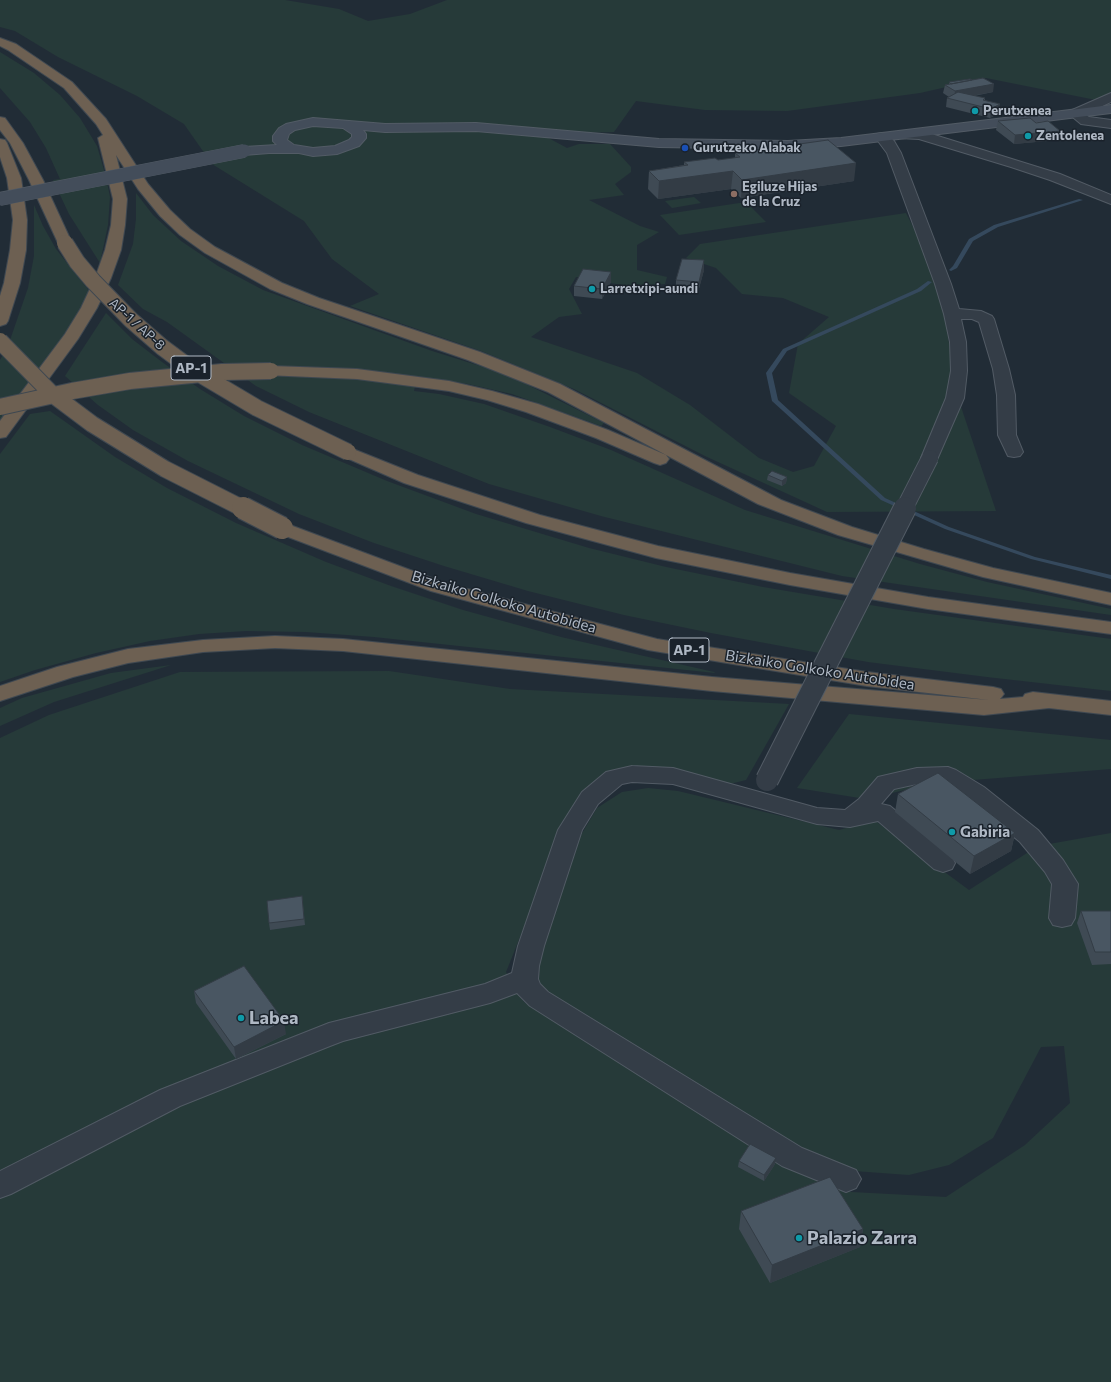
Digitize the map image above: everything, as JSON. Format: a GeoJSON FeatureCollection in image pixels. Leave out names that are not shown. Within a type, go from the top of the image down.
{"type":"FeatureCollection","features":[{"type":"Feature","properties":{"kind":"highway"},"geometry":{"type":"LineString","coordinates":[[0,42],[12,47],[68,85],[101,122],[143,186],[165,214],[185,232],[210,250],[240,268],[313,302],[474,356],[519,373],[601,412],[777,505]]}},
{"type":"Feature","properties":{"kind":"highway","name":"AP-1 / AP-8"},"geometry":{"type":"LineString","coordinates":[[0,121],[16,143],[36,180],[65,244],[77,262],[93,281],[131,320],[162,347],[193,370],[257,408],[348,452],[411,479],[533,519],[656,552],[790,579],[928,603],[1111,628]]}},
{"type":"Feature","properties":{"kind":"highway"},"geometry":{"type":"LineString","coordinates":[[0,433],[72,336],[89,308],[103,278],[113,250],[118,226],[120,199],[101,122]]}},
{"type":"Feature","properties":{"kind":"highway"},"geometry":{"type":"LineString","coordinates":[[0,143],[14,178],[20,220],[18,250],[12,283],[0,321]]}},
{"type":"Feature","properties":{"kind":"highway","name":"Bizkaiko Golkoko Autobidea"},"geometry":{"type":"LineString","coordinates":[[0,341],[52,394],[92,424],[164,469],[282,528],[438,587],[656,645],[867,679],[1111,708]]}},
{"type":"Feature","properties":{"kind":"highway"},"geometry":{"type":"LineString","coordinates":[[0,408],[72,391],[130,381],[222,372],[319,372],[357,374],[449,386],[492,396],[532,408],[602,434],[682,468],[845,531],[990,573],[1111,599]]}},
{"type":"Feature","properties":{"kind":"highway"},"geometry":{"type":"LineString","coordinates":[[0,694],[65,672],[128,656],[203,646],[275,642],[343,645],[712,684],[984,708],[1048,701]]}},
{"type":"Feature","properties":{"kind":"street"},"geometry":{"type":"LineString","coordinates":[[1075,114],[1111,97]]}},
{"type":"Feature","properties":{"kind":"street"},"geometry":{"type":"LineString","coordinates":[[244,151],[280,136],[291,127],[313,122],[399,128],[476,127],[630,141],[673,143],[809,144],[904,135],[1111,109]]}},
{"type":"Feature","properties":{"kind":"street"},"geometry":{"type":"LineString","coordinates":[[1075,114],[1086,120],[1111,124]]}},
{"type":"Feature","properties":{"kind":"street"},"geometry":{"type":"LineString","coordinates":[[346,125],[357,131],[359,134],[357,140]]}},
{"type":"Feature","properties":{"kind":"street"},"geometry":{"type":"LineString","coordinates":[[0,199],[244,151],[269,149],[313,152],[337,150],[347,147],[357,140],[375,133],[399,128]]}},
{"type":"Feature","properties":{"kind":"street"},"geometry":{"type":"LineString","coordinates":[[904,135],[920,136],[1055,177],[1111,200]]}},
{"type":"Feature","properties":{"kind":"street"},"geometry":{"type":"LineString","coordinates":[[280,136],[280,141],[284,145],[301,151]]}},
{"type":"Feature","properties":{"kind":"street"},"geometry":{"type":"LineString","coordinates":[[882,137],[923,142],[961,149]]}},
{"type":"Feature","properties":{"kind":"street"},"geometry":{"type":"LineString","coordinates":[[762,790],[930,458],[955,398],[958,371],[958,342],[944,284],[894,153],[889,144],[882,137]]}},
{"type":"Feature","properties":{"kind":"street"},"geometry":{"type":"LineString","coordinates":[[952,314],[975,314],[986,319],[1001,369],[1006,395],[1007,434],[1014,452]]}},
{"type":"Feature","properties":{"kind":"street"},"geometry":{"type":"LineString","coordinates":[[846,1179],[792,1156],[539,999],[529,990],[525,980],[530,946],[570,830],[590,798],[614,778],[632,774],[673,776],[762,790],[817,816],[849,819],[882,812],[943,862]]}},
{"type":"Feature","properties":{"kind":"street"},"geometry":{"type":"LineString","coordinates":[[849,819],[867,805],[886,783],[916,776],[948,775],[976,793],[1029,836],[1054,866],[1065,884],[1062,918]]}},
{"type":"Feature","properties":{"kind":"street"},"geometry":{"type":"LineString","coordinates":[[0,1185],[170,1098],[339,1031],[490,992],[525,980]]}},
{"type":"Feature","properties":{"kind":"green space"},"geometry":{"type":"Polygon","coordinates":[[[0,0],[285,0],[339,9],[368,21],[410,14],[447,0],[1111,0],[1111,103],[986,78],[920,93],[787,111],[705,110],[636,101],[614,132],[541,134],[567,148],[579,144],[610,144],[631,167],[631,172],[615,184],[624,195],[589,200],[640,226],[659,232],[637,245],[637,270],[667,277],[665,284],[628,286],[576,277],[569,289],[582,314],[559,317],[531,337],[637,373],[690,405],[759,458],[793,472],[814,466],[836,426],[789,393],[798,344],[829,317],[783,298],[742,294],[716,268],[686,258],[700,244],[906,213],[940,280],[956,392],[996,511],[827,512],[705,456],[574,389],[481,351],[350,306],[379,294],[332,259],[304,221],[212,164],[184,124],[137,96],[58,57],[15,31],[0,27],[0,0]]]}},
{"type":"Feature","properties":{"kind":"green space"},"geometry":{"type":"Polygon","coordinates":[[[0,52],[34,73],[60,95],[80,118],[97,146],[110,197],[108,225],[100,263],[69,214],[53,180],[60,179],[46,148],[30,122],[0,88],[0,52]]]}},
{"type":"Feature","properties":{"kind":"green space"},"geometry":{"type":"Polygon","coordinates":[[[136,193],[153,215],[181,241],[218,266],[263,290],[432,351],[493,370],[526,384],[604,423],[601,426],[512,394],[468,384],[417,376],[414,391],[439,394],[484,404],[550,427],[611,450],[745,510],[920,564],[987,582],[1111,609],[1111,615],[842,576],[601,516],[489,484],[309,412],[256,386],[167,322],[143,309],[118,285],[133,244],[136,219],[136,193]]]}},
{"type":"Feature","properties":{"kind":"green space"},"geometry":{"type":"Polygon","coordinates":[[[694,197],[701,203],[672,208],[665,201],[694,197]]]}},
{"type":"Feature","properties":{"kind":"green space"},"geometry":{"type":"Polygon","coordinates":[[[746,202],[766,222],[679,235],[660,215],[746,202]]]}},
{"type":"Feature","properties":{"kind":"green space"},"geometry":{"type":"Polygon","coordinates":[[[34,205],[43,226],[56,249],[90,292],[66,332],[0,421],[0,360],[9,343],[28,288],[34,256],[34,205]]]}},
{"type":"Feature","properties":{"kind":"green space"},"geometry":{"type":"Polygon","coordinates":[[[106,313],[132,339],[162,362],[200,389],[244,416],[302,445],[387,481],[476,514],[589,548],[666,567],[763,587],[894,609],[1111,639],[1111,691],[868,662],[711,633],[624,615],[528,591],[374,543],[299,514],[188,461],[133,430],[98,405],[65,376],[106,313]]]}},
{"type":"Feature","properties":{"kind":"green space"},"geometry":{"type":"Polygon","coordinates":[[[50,411],[115,457],[167,488],[236,523],[326,562],[463,610],[561,637],[715,673],[374,637],[306,632],[246,631],[199,634],[150,641],[96,653],[35,670],[0,682],[0,454],[30,414],[50,411]]]}},
{"type":"Feature","properties":{"kind":"green space"},"geometry":{"type":"Polygon","coordinates":[[[171,665],[54,702],[0,726],[0,708],[22,698],[111,673],[171,665]]]}},
{"type":"Feature","properties":{"kind":"green space"},"geometry":{"type":"Polygon","coordinates":[[[389,671],[510,689],[789,704],[746,780],[722,786],[633,768],[571,810],[506,972],[524,1002],[769,1148],[851,1192],[946,1197],[1025,1145],[1070,1103],[1064,1046],[1041,1047],[993,1138],[949,1165],[909,1175],[854,1171],[792,1144],[558,1002],[540,986],[533,968],[574,847],[597,808],[622,792],[648,788],[678,791],[839,830],[874,820],[969,890],[1038,846],[1111,833],[1111,1382],[0,1382],[0,738],[49,715],[180,672],[389,671]]]}},
{"type":"Feature","properties":{"kind":"green space"},"geometry":{"type":"Polygon","coordinates":[[[849,714],[1111,740],[1111,769],[935,783],[866,799],[797,788],[849,714]]]}},
{"type":"Feature","properties":{"kind":"building"},"geometry":{"type":"Polygon","coordinates":[[[983,78],[994,84],[955,91],[945,85],[983,78]]]}},
{"type":"Feature","properties":{"kind":"building"},"geometry":{"type":"Polygon","coordinates":[[[972,80],[951,84],[949,82],[972,80]]]}},
{"type":"Feature","properties":{"kind":"building"},"geometry":{"type":"Polygon","coordinates":[[[958,92],[985,98],[983,100],[1000,104],[991,109],[947,98],[958,92]]]}},
{"type":"Feature","properties":{"kind":"building"},"geometry":{"type":"Polygon","coordinates":[[[1030,118],[1036,123],[1048,121],[1060,131],[1015,135],[998,121],[1030,118]]]}},
{"type":"Feature","properties":{"kind":"building"},"geometry":{"type":"Polygon","coordinates":[[[828,140],[856,163],[742,180],[733,171],[659,181],[649,171],[688,165],[684,162],[715,158],[718,160],[740,157],[735,153],[828,140]]]}},
{"type":"Feature","properties":{"kind":"building"},"geometry":{"type":"Polygon","coordinates":[[[682,259],[704,260],[699,282],[676,280],[682,259]]]}},
{"type":"Feature","properties":{"kind":"building"},"geometry":{"type":"Polygon","coordinates":[[[583,269],[611,272],[602,289],[574,286],[583,269]]]}},
{"type":"Feature","properties":{"kind":"building"},"geometry":{"type":"Polygon","coordinates":[[[772,471],[787,477],[782,481],[768,475],[772,471]]]}},
{"type":"Feature","properties":{"kind":"building"},"geometry":{"type":"Polygon","coordinates":[[[938,773],[1015,833],[974,856],[898,794],[938,773]]]}},
{"type":"Feature","properties":{"kind":"building"},"geometry":{"type":"Polygon","coordinates":[[[302,896],[304,919],[269,923],[267,901],[302,896]]]}},
{"type":"Feature","properties":{"kind":"building"},"geometry":{"type":"Polygon","coordinates":[[[1081,911],[1111,911],[1111,952],[1095,952],[1081,911]]]}},
{"type":"Feature","properties":{"kind":"building","name":"Labea"},"geometry":{"type":"Polygon","coordinates":[[[244,966],[284,1021],[234,1047],[194,991],[244,966]]]}},
{"type":"Feature","properties":{"kind":"building"},"geometry":{"type":"Polygon","coordinates":[[[750,1144],[776,1158],[764,1175],[739,1161],[750,1144]]]}},
{"type":"Feature","properties":{"kind":"building","name":"Palazio Zarra"},"geometry":{"type":"Polygon","coordinates":[[[830,1177],[863,1229],[772,1265],[741,1211],[830,1177]]]}},
{"type":"Feature","properties":{"kind":"waterway"},"geometry":{"type":"LineString","coordinates":[[951,270],[955,267],[971,240],[996,226],[1081,200]]}},
{"type":"Feature","properties":{"kind":"waterway"},"geometry":{"type":"LineString","coordinates":[[930,282],[919,290],[785,350],[769,373],[775,401],[883,499],[947,528],[1033,558],[1111,577]]}},
{"type":"Feature","properties":{"kind":"place","name":"Perutxenea"},"geometry":{"type":"Point","coordinates":[975,111]}},
{"type":"Feature","properties":{"kind":"place","name":"Zentolenea"},"geometry":{"type":"Point","coordinates":[1028,136]}},
{"type":"Feature","properties":{"kind":"place","name":"Gurutzeko Alabak"},"geometry":{"type":"Point","coordinates":[685,148]}},
{"type":"Feature","properties":{"kind":"place","name":"Egiluze Hijas de la Cruz"},"geometry":{"type":"Point","coordinates":[734,194]}},
{"type":"Feature","properties":{"kind":"place","name":"Larretxipi-aundi"},"geometry":{"type":"Point","coordinates":[592,289]}},
{"type":"Feature","properties":{"kind":"place","name":"Gabiria"},"geometry":{"type":"Point","coordinates":[952,832]}},
{"type":"Feature","properties":{"kind":"place","name":"Labea"},"geometry":{"type":"Point","coordinates":[241,1018]}},
{"type":"Feature","properties":{"kind":"place","name":"Palazio Zarra"},"geometry":{"type":"Point","coordinates":[799,1238]}}]}
